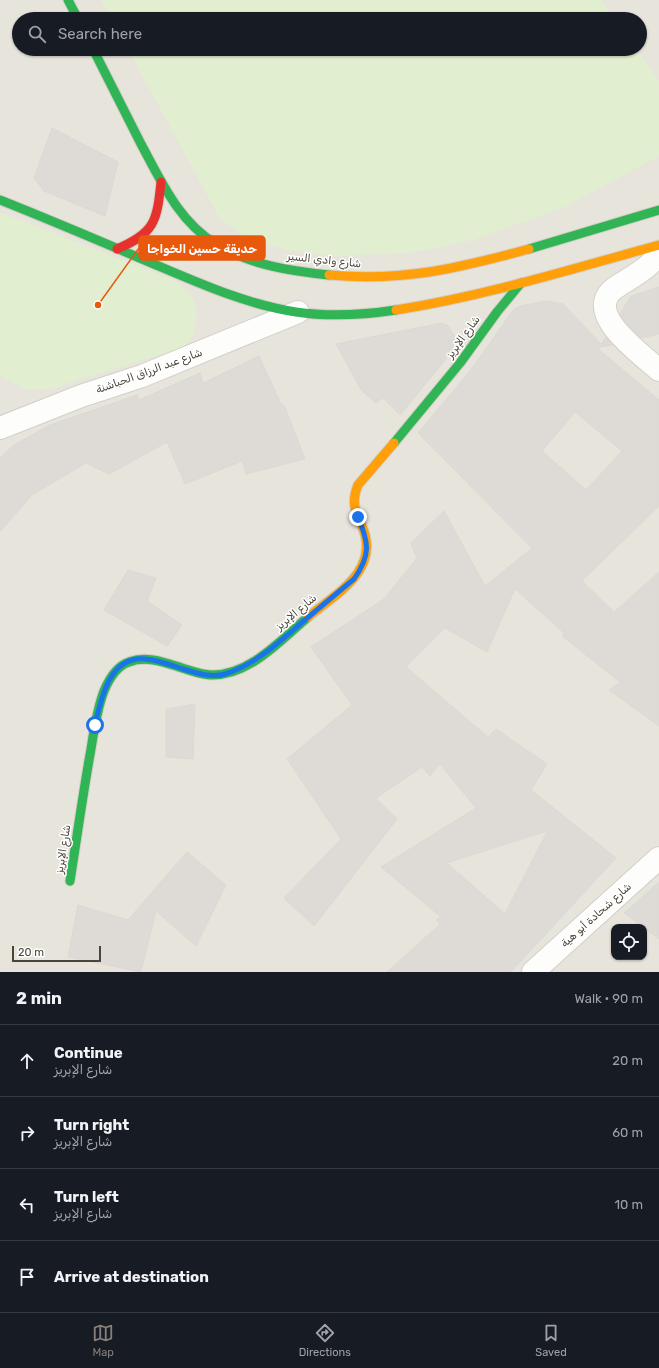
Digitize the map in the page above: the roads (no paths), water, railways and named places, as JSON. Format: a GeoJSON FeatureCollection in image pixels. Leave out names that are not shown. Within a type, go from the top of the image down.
{"type":"FeatureCollection","features":[{"type":"Feature","properties":{"kind":"main road"},"geometry":{"type":"LineString","coordinates":[[68,0],[74,12]]}},
{"type":"Feature","properties":{"kind":"main road","name":"شارع وادي السير"},"geometry":{"type":"LineString","coordinates":[[97,56],[161,182],[187,220],[204,236],[219,246],[236,255],[261,263],[289,270],[355,276],[386,277],[425,273],[478,264],[560,241],[659,210]]}},
{"type":"Feature","properties":{"kind":"main road"},"geometry":{"type":"LineString","coordinates":[[118,248],[134,243],[146,234],[153,225],[158,213],[161,182]]}},
{"type":"Feature","properties":{"kind":"main road"},"geometry":{"type":"LineString","coordinates":[[0,200],[193,280],[263,305],[298,312],[329,314],[363,313],[403,309],[521,283],[659,245]]}},
{"type":"Feature","properties":{"kind":"main road","name":"شارع الإبريز"},"geometry":{"type":"LineString","coordinates":[[70,881],[95,725],[102,697],[108,682],[114,674],[121,666],[130,661],[143,659],[157,661],[206,675],[223,674],[242,667],[269,650],[354,579],[361,569],[367,546],[365,534],[354,507],[353,499],[358,485],[422,410],[461,361],[506,298],[521,283]]}},
{"type":"Feature","properties":{"kind":"street"},"geometry":{"type":"LineString","coordinates":[[659,254],[642,271],[606,295],[604,301],[607,316],[617,333],[659,370]]}},
{"type":"Feature","properties":{"kind":"street","name":"شارع عبد الرزاق الحباشنة"},"geometry":{"type":"LineString","coordinates":[[0,428],[81,396],[142,376],[298,312]]}},
{"type":"Feature","properties":{"kind":"street","name":"شارع شحادة أبو هية"},"geometry":{"type":"LineString","coordinates":[[533,972],[659,858]]}},
{"type":"Feature","properties":{"kind":"place","name":"حديقة حسين الخواجا"},"geometry":{"type":"Point","coordinates":[98,305]}}]}
